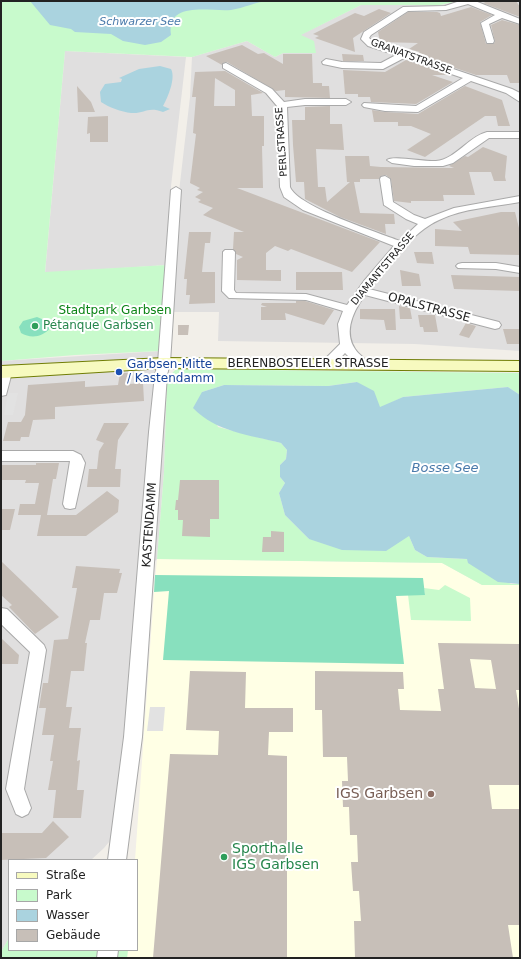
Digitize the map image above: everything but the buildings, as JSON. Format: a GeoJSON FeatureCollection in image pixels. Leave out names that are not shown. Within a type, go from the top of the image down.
{"type":"FeatureCollection","features":[{"type":"Feature","properties":{"kind":"street"},"geometry":{"type":"LineString","coordinates":[[468,1],[520,22]]}},
{"type":"Feature","properties":{"kind":"street","name":"GRANATSTRASSE"},"geometry":{"type":"LineString","coordinates":[[468,1],[446,8],[406,9],[365,36],[367,42],[519,95]]}},
{"type":"Feature","properties":{"kind":"street"},"geometry":{"type":"LineString","coordinates":[[490,41],[485,22],[501,15]]}},
{"type":"Feature","properties":{"kind":"street"},"geometry":{"type":"LineString","coordinates":[[326,62],[342,65],[383,66],[403,55]]}},
{"type":"Feature","properties":{"kind":"street","name":"PERLSTRASSE"},"geometry":{"type":"LineString","coordinates":[[226,66],[269,91],[282,105],[285,187],[288,194],[307,208],[401,245]]}},
{"type":"Feature","properties":{"kind":"street"},"geometry":{"type":"LineString","coordinates":[[367,105],[385,108],[418,109],[469,78]]}},
{"type":"Feature","properties":{"kind":"street"},"geometry":{"type":"LineString","coordinates":[[282,105],[305,102],[346,102]]}},
{"type":"Feature","properties":{"kind":"street"},"geometry":{"type":"LineString","coordinates":[[392,160],[418,164],[444,163],[450,161],[487,135],[520,135]]}},
{"type":"Feature","properties":{"kind":"street"},"geometry":{"type":"LineString","coordinates":[[385,179],[388,203],[410,217],[425,223]]}},
{"type":"Feature","properties":{"kind":"street","name":"KASTENDAMM"},"geometry":{"type":"LineString","coordinates":[[117,859],[133,737],[147,567],[160,375],[164,363],[176,190]]}},
{"type":"Feature","properties":{"kind":"street","name":"DIAMANTSTRASSE"},"geometry":{"type":"LineString","coordinates":[[346,346],[344,324],[350,309],[362,291],[401,245],[425,223],[453,212],[518,202]]}},
{"type":"Feature","properties":{"kind":"street"},"geometry":{"type":"LineString","coordinates":[[229,252],[228,291],[232,296],[306,297],[350,309]]}},
{"type":"Feature","properties":{"kind":"street"},"geometry":{"type":"LineString","coordinates":[[462,266],[496,266],[520,270]]}},
{"type":"Feature","properties":{"kind":"street","name":"OPALSTRASSE"},"geometry":{"type":"LineString","coordinates":[[362,291],[495,325]]}},
{"type":"Feature","properties":{"kind":"street"},"geometry":{"type":"LineString","coordinates":[[325,364],[346,346],[351,354],[364,365]]}},
{"type":"Feature","properties":{"kind":"street","name":"BERENBOSTELER STRASSE"},"geometry":{"type":"LineString","coordinates":[[3,372],[164,363],[520,366]]}},
{"type":"Feature","properties":{"kind":"street"},"geometry":{"type":"LineString","coordinates":[[1,392],[3,372]]}},
{"type":"Feature","properties":{"kind":"street"},"geometry":{"type":"LineString","coordinates":[[1,456],[73,456],[76,458],[78,463],[70,504]]}},
{"type":"Feature","properties":{"kind":"street"},"geometry":{"type":"LineString","coordinates":[[1,614],[38,650],[15,789],[22,808]]}},
{"type":"Feature","properties":{"kind":"shaded area"},"geometry":{"type":"Polygon","coordinates":[[[459,1],[520,1],[520,351],[415,344],[218,341],[219,312],[165,312],[190,97],[192,57],[247,41],[275,57],[283,53],[316,53],[300,35],[361,5],[440,5],[459,1]]]}},
{"type":"Feature","properties":{"kind":"shaded area"},"geometry":{"type":"Polygon","coordinates":[[[65,51],[186,57],[171,186],[167,265],[45,273],[65,51]]]}},
{"type":"Feature","properties":{"kind":"shaded area"},"geometry":{"type":"Polygon","coordinates":[[[160,351],[167,379],[164,472],[157,559],[141,575],[114,836],[92,859],[8,859],[8,940],[1,952],[1,361],[160,351]]]}},
{"type":"Feature","properties":{"kind":"shaded area"},"geometry":{"type":"Polygon","coordinates":[[[8,393],[18,393],[13,415],[4,415],[8,393]]]}},
{"type":"Feature","properties":{"kind":"shaded area"},"geometry":{"type":"Polygon","coordinates":[[[157,559],[442,563],[482,585],[520,585],[520,958],[127,958],[128,951],[138,951],[138,859],[135,859],[157,559]]]}},
{"type":"Feature","properties":{"kind":"shaded area"},"geometry":{"type":"Polygon","coordinates":[[[150,707],[165,707],[163,731],[147,731],[150,707]]]}},
{"type":"Feature","properties":{"kind":"green space","name":"Stadtpark Garbsen"},"geometry":{"type":"Polygon","coordinates":[[[1,1],[459,1],[440,5],[361,5],[301,35],[314,41],[316,53],[283,53],[275,57],[247,41],[192,57],[65,51],[45,272],[167,265],[160,351],[75,355],[1,361],[1,1]]]}},
{"type":"Feature","properties":{"kind":"green space","name":"Pétanque Garbsen"},"geometry":{"type":"Polygon","coordinates":[[[37,317],[49,322],[50,328],[37,336],[29,336],[21,333],[19,327],[23,321],[37,317]]]}},
{"type":"Feature","properties":{"kind":"green space"},"geometry":{"type":"Polygon","coordinates":[[[176,369],[520,373],[520,395],[508,387],[403,397],[380,408],[357,382],[328,386],[224,385],[202,392],[218,427],[281,443],[287,450],[286,459],[280,465],[280,477],[285,483],[279,493],[285,515],[309,539],[409,536],[415,550],[427,557],[467,559],[511,584],[520,585],[482,585],[442,563],[157,559],[164,472],[167,379],[176,369]]]}},
{"type":"Feature","properties":{"kind":"green space"},"geometry":{"type":"Polygon","coordinates":[[[155,575],[423,578],[425,595],[396,596],[404,664],[163,660],[169,591],[154,592],[155,575]]]}},
{"type":"Feature","properties":{"kind":"green space"},"geometry":{"type":"Polygon","coordinates":[[[445,585],[470,598],[471,621],[411,620],[408,595],[425,595],[424,588],[439,590],[445,585]]]}},
{"type":"Feature","properties":{"kind":"green space"},"geometry":{"type":"Polygon","coordinates":[[[8,940],[8,951],[128,951],[127,958],[1,958],[1,952],[8,940]]]}},
{"type":"Feature","properties":{"kind":"water","name":"Schwarzer See"},"geometry":{"type":"Polygon","coordinates":[[[30,1],[268,1],[231,10],[191,10],[182,12],[175,17],[171,24],[171,35],[161,42],[145,45],[123,41],[111,34],[75,32],[71,29],[50,25],[30,1]]]}},
{"type":"Feature","properties":{"kind":"water"},"geometry":{"type":"Polygon","coordinates":[[[160,66],[171,69],[173,77],[171,88],[163,106],[170,109],[163,112],[158,110],[150,110],[131,113],[115,109],[101,102],[100,92],[105,84],[121,82],[122,79],[119,78],[139,69],[160,66]]]}},
{"type":"Feature","properties":{"kind":"water","name":"Bosse See"},"geometry":{"type":"Polygon","coordinates":[[[357,382],[374,391],[380,407],[403,397],[508,387],[520,395],[520,584],[498,582],[468,563],[467,559],[427,557],[415,550],[409,536],[386,551],[342,550],[309,539],[285,515],[279,493],[285,483],[280,477],[280,465],[286,459],[287,450],[281,443],[223,428],[202,416],[193,408],[202,392],[224,385],[328,386],[357,382]]]}},
{"type":"Feature","properties":{"kind":"place","name":"Pétanque Garbsen"},"geometry":{"type":"Point","coordinates":[35,326]}},
{"type":"Feature","properties":{"kind":"place","name":"Garbsen-Mitte / Kastendamm"},"geometry":{"type":"Point","coordinates":[119,372]}},
{"type":"Feature","properties":{"kind":"place","name":"IGS Garbsen"},"geometry":{"type":"Point","coordinates":[431,794]}},
{"type":"Feature","properties":{"kind":"place","name":"Sporthalle IGS Garbsen"},"geometry":{"type":"Point","coordinates":[224,857]}}]}
